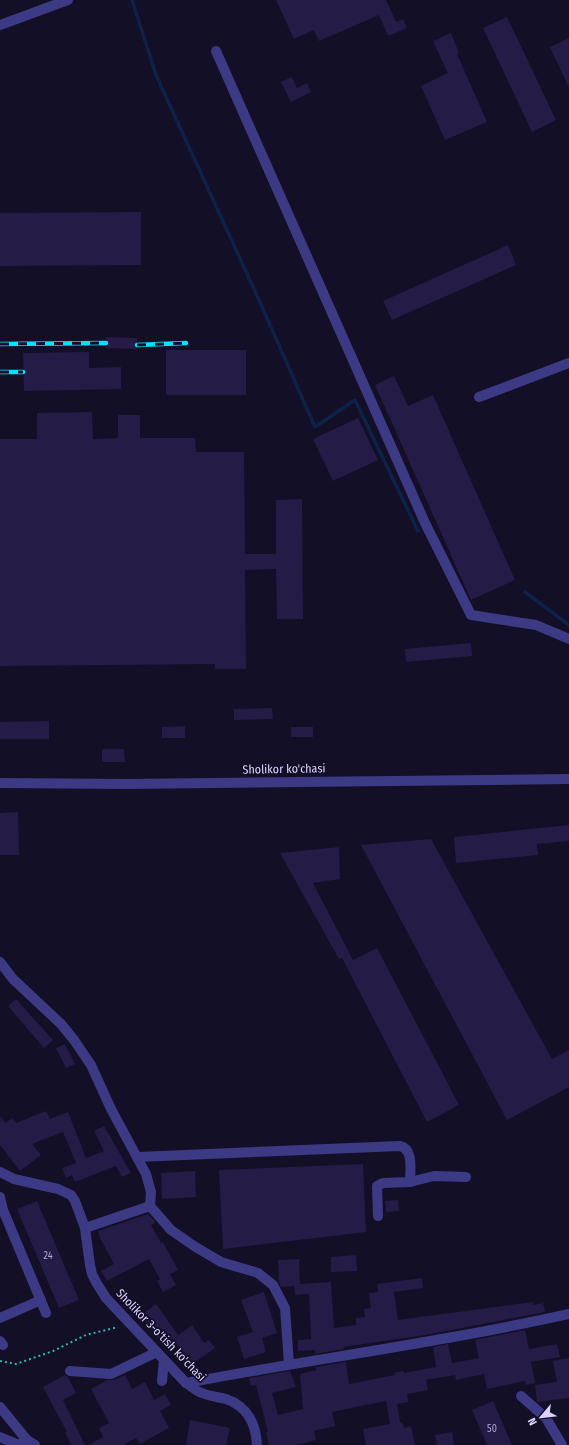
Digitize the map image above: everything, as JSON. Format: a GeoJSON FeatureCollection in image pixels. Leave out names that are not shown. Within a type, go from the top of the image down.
{"type":"FeatureCollection","features":[{"type":"Feature","properties":{"kind":"street"},"geometry":{"type":"LineString","coordinates":[[0,25],[68,0]]}},
{"type":"Feature","properties":{"kind":"street"},"geometry":{"type":"LineString","coordinates":[[216,52],[422,516],[471,615],[536,625],[569,639]]}},
{"type":"Feature","properties":{"kind":"street"},"geometry":{"type":"LineString","coordinates":[[479,398],[569,363]]}},
{"type":"Feature","properties":{"kind":"street","name":"Sholikor ko'chasi"},"geometry":{"type":"LineString","coordinates":[[0,783],[128,784],[569,779]]}},
{"type":"Feature","properties":{"kind":"street"},"geometry":{"type":"LineString","coordinates":[[0,962],[14,979],[52,1015],[74,1040],[91,1065],[111,1109],[146,1174],[151,1192],[150,1206],[171,1230],[194,1246],[221,1262],[258,1273],[273,1286],[285,1308],[289,1364]]}},
{"type":"Feature","properties":{"kind":"street"},"geometry":{"type":"LineString","coordinates":[[137,1157],[400,1146],[404,1147],[408,1152],[410,1182]]}},
{"type":"Feature","properties":{"kind":"street","name":"Sholikor 3-o'tish ko'chasi"},"geometry":{"type":"LineString","coordinates":[[0,1172],[10,1178],[22,1182],[58,1188],[71,1195],[75,1201],[85,1228],[90,1265],[96,1282],[106,1298],[186,1383],[200,1393],[226,1399],[241,1407],[250,1418],[256,1434],[257,1445]]}},
{"type":"Feature","properties":{"kind":"street"},"geometry":{"type":"LineString","coordinates":[[378,1216],[377,1186],[383,1183],[410,1182],[434,1176],[466,1177]]}},
{"type":"Feature","properties":{"kind":"street"},"geometry":{"type":"LineString","coordinates":[[0,1198],[3,1210],[46,1313]]}},
{"type":"Feature","properties":{"kind":"street"},"geometry":{"type":"LineString","coordinates":[[85,1228],[150,1206]]}},
{"type":"Feature","properties":{"kind":"street"},"geometry":{"type":"LineString","coordinates":[[0,1318],[41,1300]]}},
{"type":"Feature","properties":{"kind":"street"},"geometry":{"type":"LineString","coordinates":[[186,1383],[289,1364],[506,1328],[569,1314]]}},
{"type":"Feature","properties":{"kind":"street"},"geometry":{"type":"LineString","coordinates":[[70,1371],[111,1374],[161,1356],[162,1381]]}},
{"type":"Feature","properties":{"kind":"street"},"geometry":{"type":"LineString","coordinates":[[521,1396],[546,1418],[562,1445]]}},
{"type":"Feature","properties":{"kind":"street"},"geometry":{"type":"LineString","coordinates":[[0,1407],[31,1442],[19,1445],[0,1437]]}},
{"type":"Feature","properties":{"kind":"path"},"geometry":{"type":"LineString","coordinates":[[0,1361],[16,1364],[54,1351],[86,1335],[130,1324]]}},
{"type":"Feature","properties":{"kind":"building"},"geometry":{"type":"Polygon","coordinates":[[[276,0],[386,0],[396,22],[403,19],[407,28],[388,36],[379,15],[319,41],[314,30],[294,39],[276,0]]]}},
{"type":"Feature","properties":{"kind":"building"},"geometry":{"type":"Polygon","coordinates":[[[507,17],[556,120],[532,132],[483,28],[507,17]]]}},
{"type":"Feature","properties":{"kind":"building"},"geometry":{"type":"Polygon","coordinates":[[[451,33],[459,53],[457,54],[487,122],[445,140],[421,86],[448,73],[433,41],[451,33]]]}},
{"type":"Feature","properties":{"kind":"building"},"geometry":{"type":"Polygon","coordinates":[[[569,38],[569,88],[550,47],[569,38]]]}},
{"type":"Feature","properties":{"kind":"building"},"geometry":{"type":"Polygon","coordinates":[[[292,77],[297,88],[307,83],[311,92],[291,102],[281,82],[292,77]]]}},
{"type":"Feature","properties":{"kind":"building"},"geometry":{"type":"Polygon","coordinates":[[[141,212],[141,265],[0,266],[0,213],[141,212]]]}},
{"type":"Feature","properties":{"kind":"building"},"geometry":{"type":"Polygon","coordinates":[[[508,245],[516,265],[392,320],[383,301],[508,245]]]}},
{"type":"Feature","properties":{"kind":"building"},"geometry":{"type":"Polygon","coordinates":[[[106,337],[137,338],[137,349],[106,348],[106,337]]]}},
{"type":"Feature","properties":{"kind":"building"},"geometry":{"type":"Polygon","coordinates":[[[166,350],[246,350],[246,395],[166,395],[166,350]]]}},
{"type":"Feature","properties":{"kind":"building"},"geometry":{"type":"Polygon","coordinates":[[[89,352],[89,368],[121,367],[121,389],[24,391],[23,353],[89,352]]]}},
{"type":"Feature","properties":{"kind":"building"},"geometry":{"type":"Polygon","coordinates":[[[394,376],[408,406],[433,395],[515,580],[471,600],[375,385],[394,376]]]}},
{"type":"Feature","properties":{"kind":"building"},"geometry":{"type":"Polygon","coordinates":[[[92,412],[93,439],[118,438],[118,415],[140,415],[140,438],[195,438],[196,452],[244,452],[245,554],[276,554],[276,500],[302,499],[303,619],[277,619],[276,569],[245,570],[246,669],[215,669],[215,664],[0,666],[0,439],[37,439],[37,413],[92,412]]]}},
{"type":"Feature","properties":{"kind":"building"},"geometry":{"type":"Polygon","coordinates":[[[358,418],[378,460],[333,481],[313,439],[358,418]]]}},
{"type":"Feature","properties":{"kind":"building"},"geometry":{"type":"Polygon","coordinates":[[[471,643],[472,656],[406,662],[405,649],[471,643]]]}},
{"type":"Feature","properties":{"kind":"building"},"geometry":{"type":"Polygon","coordinates":[[[272,708],[273,719],[234,720],[234,709],[272,708]]]}},
{"type":"Feature","properties":{"kind":"building"},"geometry":{"type":"Polygon","coordinates":[[[49,721],[49,739],[0,739],[0,722],[49,721]]]}},
{"type":"Feature","properties":{"kind":"building"},"geometry":{"type":"Polygon","coordinates":[[[185,726],[185,738],[162,738],[162,727],[185,726]]]}},
{"type":"Feature","properties":{"kind":"building"},"geometry":{"type":"Polygon","coordinates":[[[291,727],[313,727],[313,737],[291,737],[291,727]]]}},
{"type":"Feature","properties":{"kind":"building"},"geometry":{"type":"Polygon","coordinates":[[[102,749],[124,749],[125,762],[102,762],[102,749]]]}},
{"type":"Feature","properties":{"kind":"building"},"geometry":{"type":"Polygon","coordinates":[[[18,812],[19,855],[0,855],[0,813],[18,812]]]}},
{"type":"Feature","properties":{"kind":"building"},"geometry":{"type":"Polygon","coordinates":[[[569,825],[569,841],[537,844],[538,855],[456,863],[454,837],[569,825]]]}},
{"type":"Feature","properties":{"kind":"building"},"geometry":{"type":"Polygon","coordinates":[[[431,839],[552,1059],[569,1050],[569,1087],[507,1120],[361,845],[431,839]]]}},
{"type":"Feature","properties":{"kind":"building"},"geometry":{"type":"Polygon","coordinates":[[[339,847],[340,879],[313,883],[353,960],[377,948],[459,1105],[427,1122],[342,958],[339,959],[280,853],[339,847]]]}},
{"type":"Feature","properties":{"kind":"building"},"geometry":{"type":"Polygon","coordinates":[[[16,999],[53,1040],[44,1048],[8,1006],[16,999]]]}},
{"type":"Feature","properties":{"kind":"building"},"geometry":{"type":"Polygon","coordinates":[[[65,1044],[75,1064],[66,1068],[56,1048],[65,1044]]]}},
{"type":"Feature","properties":{"kind":"building"},"geometry":{"type":"Polygon","coordinates":[[[46,1111],[50,1119],[68,1112],[86,1158],[104,1151],[94,1131],[104,1126],[131,1173],[122,1177],[116,1166],[75,1182],[72,1175],[66,1178],[62,1168],[76,1163],[63,1132],[32,1144],[41,1155],[20,1171],[0,1145],[0,1116],[6,1123],[12,1118],[16,1123],[46,1111]]]}},
{"type":"Feature","properties":{"kind":"building"},"geometry":{"type":"Polygon","coordinates":[[[363,1164],[366,1232],[223,1249],[219,1170],[363,1164]]]}},
{"type":"Feature","properties":{"kind":"building"},"geometry":{"type":"Polygon","coordinates":[[[195,1171],[196,1197],[162,1199],[161,1173],[195,1171]]]}},
{"type":"Feature","properties":{"kind":"building"},"geometry":{"type":"Polygon","coordinates":[[[398,1200],[399,1211],[386,1212],[385,1201],[398,1200]]]}},
{"type":"Feature","properties":{"kind":"building"},"geometry":{"type":"Polygon","coordinates":[[[37,1201],[79,1300],[59,1308],[17,1209],[37,1201]]]}},
{"type":"Feature","properties":{"kind":"building"},"geometry":{"type":"Polygon","coordinates":[[[148,1214],[155,1223],[151,1225],[161,1243],[163,1242],[178,1270],[170,1274],[176,1285],[163,1292],[157,1281],[160,1279],[149,1259],[107,1281],[101,1271],[114,1264],[100,1238],[98,1231],[148,1214]]]}},
{"type":"Feature","properties":{"kind":"building"},"geometry":{"type":"Polygon","coordinates":[[[356,1255],[357,1271],[331,1272],[331,1257],[356,1255]]]}},
{"type":"Feature","properties":{"kind":"building"},"geometry":{"type":"Polygon","coordinates":[[[299,1259],[300,1284],[331,1282],[334,1328],[356,1325],[356,1318],[365,1317],[364,1309],[371,1308],[369,1293],[378,1292],[377,1284],[422,1278],[423,1288],[394,1292],[398,1320],[533,1302],[533,1305],[543,1303],[545,1312],[425,1335],[343,1347],[344,1349],[315,1354],[315,1350],[298,1351],[298,1340],[311,1339],[309,1294],[295,1295],[294,1286],[281,1287],[279,1282],[278,1260],[299,1259]]]}},
{"type":"Feature","properties":{"kind":"building"},"geometry":{"type":"Polygon","coordinates":[[[264,1292],[277,1333],[262,1338],[266,1352],[244,1359],[237,1337],[253,1332],[241,1300],[264,1292]]]}},
{"type":"Feature","properties":{"kind":"building"},"geometry":{"type":"Polygon","coordinates":[[[156,1304],[178,1335],[163,1346],[141,1315],[156,1304]]]}},
{"type":"Feature","properties":{"kind":"building"},"geometry":{"type":"Polygon","coordinates":[[[192,1325],[204,1343],[209,1340],[215,1348],[191,1365],[173,1339],[192,1325]]]}},
{"type":"Feature","properties":{"kind":"building"},"geometry":{"type":"Polygon","coordinates":[[[525,1330],[529,1349],[557,1344],[560,1357],[531,1362],[535,1383],[526,1385],[525,1381],[487,1389],[484,1374],[456,1380],[455,1375],[426,1380],[428,1390],[407,1394],[408,1402],[397,1404],[400,1422],[402,1422],[404,1428],[411,1426],[415,1445],[366,1445],[363,1429],[390,1424],[386,1401],[332,1412],[335,1426],[314,1431],[316,1440],[297,1445],[269,1445],[266,1432],[268,1432],[256,1385],[251,1386],[249,1378],[290,1371],[296,1387],[272,1393],[278,1415],[303,1409],[300,1374],[316,1370],[316,1367],[346,1362],[349,1384],[395,1375],[394,1373],[403,1371],[404,1373],[436,1367],[433,1347],[448,1344],[452,1363],[479,1358],[475,1340],[525,1330]]]}},
{"type":"Feature","properties":{"kind":"building"},"geometry":{"type":"Polygon","coordinates":[[[569,1358],[569,1398],[537,1402],[535,1385],[557,1382],[553,1361],[569,1358]]]}},
{"type":"Feature","properties":{"kind":"building"},"geometry":{"type":"Polygon","coordinates":[[[65,1375],[68,1377],[76,1393],[63,1400],[85,1445],[71,1445],[65,1432],[67,1432],[43,1387],[65,1375]]]}},
{"type":"Feature","properties":{"kind":"building"},"geometry":{"type":"Polygon","coordinates":[[[125,1375],[132,1389],[145,1382],[154,1400],[165,1394],[171,1405],[160,1411],[169,1428],[140,1444],[136,1438],[123,1445],[88,1445],[103,1437],[99,1428],[109,1423],[91,1389],[108,1380],[114,1380],[125,1375]]]}},
{"type":"Feature","properties":{"kind":"building"},"geometry":{"type":"Polygon","coordinates":[[[493,1401],[512,1445],[487,1445],[472,1410],[493,1401]]]}},
{"type":"Feature","properties":{"kind":"building"},"geometry":{"type":"Polygon","coordinates":[[[190,1420],[230,1428],[226,1445],[186,1445],[190,1420]]]}},
{"type":"Feature","properties":{"kind":"building"},"geometry":{"type":"Polygon","coordinates":[[[452,1432],[454,1445],[437,1445],[435,1435],[452,1432]]]}},
{"type":"Feature","properties":{"kind":"waterway"},"geometry":{"type":"LineString","coordinates":[[132,0],[156,75],[259,300],[315,427],[355,400],[418,531]]}},
{"type":"Feature","properties":{"kind":"waterway"},"geometry":{"type":"LineString","coordinates":[[525,592],[569,625]]}},
{"type":"Feature","properties":{"kind":"railway"},"geometry":{"type":"LineString","coordinates":[[0,344],[106,343]]}},
{"type":"Feature","properties":{"kind":"railway"},"geometry":{"type":"LineString","coordinates":[[137,345],[186,343]]}},
{"type":"Feature","properties":{"kind":"railway"},"geometry":{"type":"LineString","coordinates":[[0,372],[23,372]]}}]}
